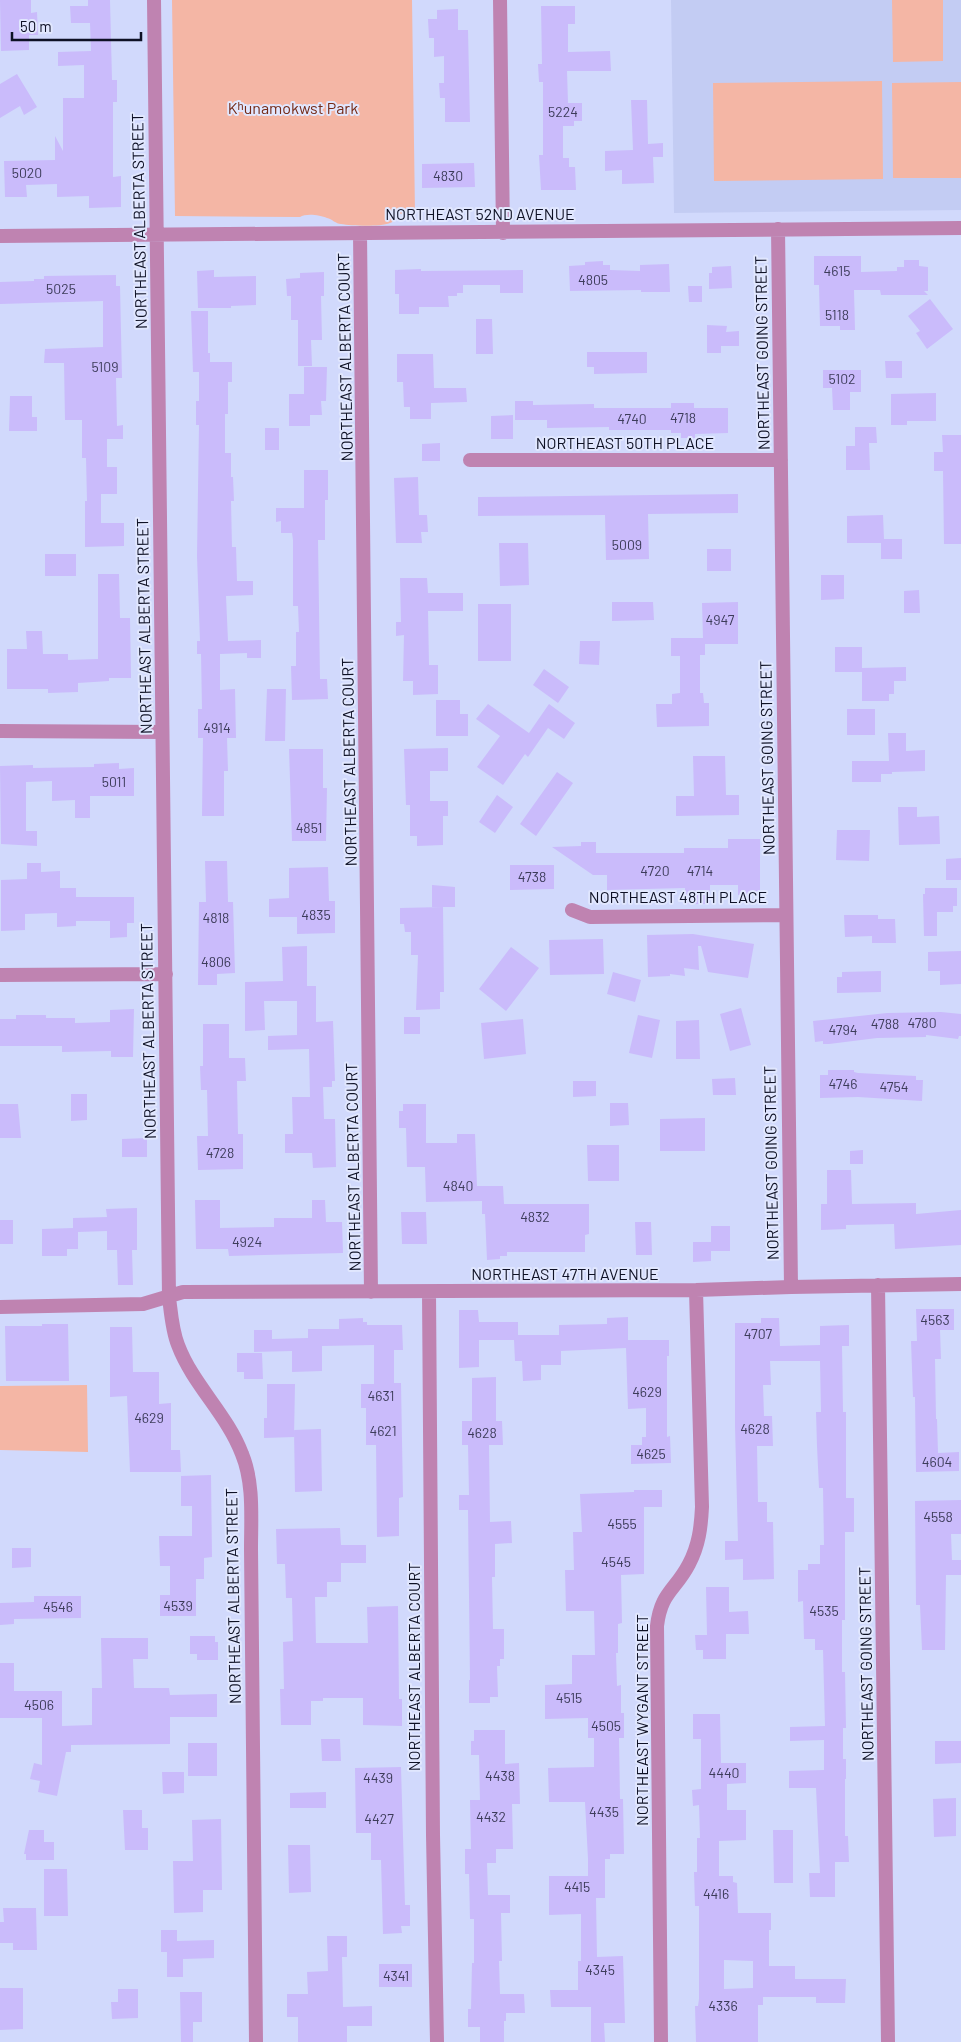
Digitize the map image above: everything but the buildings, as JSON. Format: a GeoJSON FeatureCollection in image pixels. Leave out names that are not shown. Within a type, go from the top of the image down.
{"type":"FeatureCollection","features":[{"type":"Feature","properties":{"kind":"street","name":"NORTHEAST ALBERTA STREET"},"geometry":{"type":"LineString","coordinates":[[154,0],[169,1297],[172,1322],[178,1346],[194,1375],[232,1431],[243,1456],[249,1482],[252,1548],[256,2042]]}},
{"type":"Feature","properties":{"kind":"street"},"geometry":{"type":"LineString","coordinates":[[500,0],[503,232]]}},
{"type":"Feature","properties":{"kind":"street","name":"NORTHEAST 52ND AVENUE"},"geometry":{"type":"LineString","coordinates":[[0,236],[961,228]]}},
{"type":"Feature","properties":{"kind":"street","name":"NORTHEAST GOING STREET"},"geometry":{"type":"LineString","coordinates":[[778,229],[790,1287]]}},
{"type":"Feature","properties":{"kind":"street","name":"NORTHEAST ALBERTA COURT"},"geometry":{"type":"LineString","coordinates":[[360,233],[372,1292]]}},
{"type":"Feature","properties":{"kind":"street","name":"NORTHEAST 50TH PLACE"},"geometry":{"type":"LineString","coordinates":[[470,460],[781,460]]}},
{"type":"Feature","properties":{"kind":"street"},"geometry":{"type":"LineString","coordinates":[[0,731],[162,732]]}},
{"type":"Feature","properties":{"kind":"street","name":"NORTHEAST 48TH PLACE"},"geometry":{"type":"LineString","coordinates":[[572,910],[590,917],[786,915]]}},
{"type":"Feature","properties":{"kind":"street"},"geometry":{"type":"LineString","coordinates":[[0,975],[166,974]]}},
{"type":"Feature","properties":{"kind":"street","name":"NORTHEAST 47TH AVENUE"},"geometry":{"type":"LineString","coordinates":[[0,1307],[143,1304],[184,1292],[696,1290],[961,1284]]}},
{"type":"Feature","properties":{"kind":"street","name":"NORTHEAST GOING STREET"},"geometry":{"type":"LineString","coordinates":[[878,1285],[888,2042]]}},
{"type":"Feature","properties":{"kind":"street","name":"NORTHEAST WYGANT STREET"},"geometry":{"type":"LineString","coordinates":[[661,2042],[657,1626],[659,1611],[664,1598],[689,1565],[700,1535],[702,1507],[696,1290]]}},
{"type":"Feature","properties":{"kind":"street","name":"NORTHEAST ALBERTA COURT"},"geometry":{"type":"LineString","coordinates":[[429,1292],[433,1835],[437,2042]]}},
{"type":"Feature","properties":{"kind":"shaded area"},"geometry":{"type":"Polygon","coordinates":[[[671,0],[961,0],[961,210],[674,213],[671,0]]]}},
{"type":"Feature","properties":{"kind":"green space","name":"Kʰunamokwst Park"},"geometry":{"type":"Polygon","coordinates":[[[172,0],[412,0],[415,214],[407,220],[403,214],[396,214],[391,222],[366,226],[339,224],[321,216],[313,215],[300,217],[175,216],[172,0]]]}},
{"type":"Feature","properties":{"kind":"green space"},"geometry":{"type":"Polygon","coordinates":[[[892,0],[943,0],[943,61],[893,62],[892,0]]]}},
{"type":"Feature","properties":{"kind":"green space"},"geometry":{"type":"Polygon","coordinates":[[[882,81],[883,179],[714,181],[713,83],[882,81]]]}},
{"type":"Feature","properties":{"kind":"green space"},"geometry":{"type":"Polygon","coordinates":[[[961,82],[961,178],[893,178],[892,83],[961,82]]]}},
{"type":"Feature","properties":{"kind":"green space"},"geometry":{"type":"Polygon","coordinates":[[[87,1385],[88,1452],[0,1450],[0,1386],[87,1385]]]}}]}
